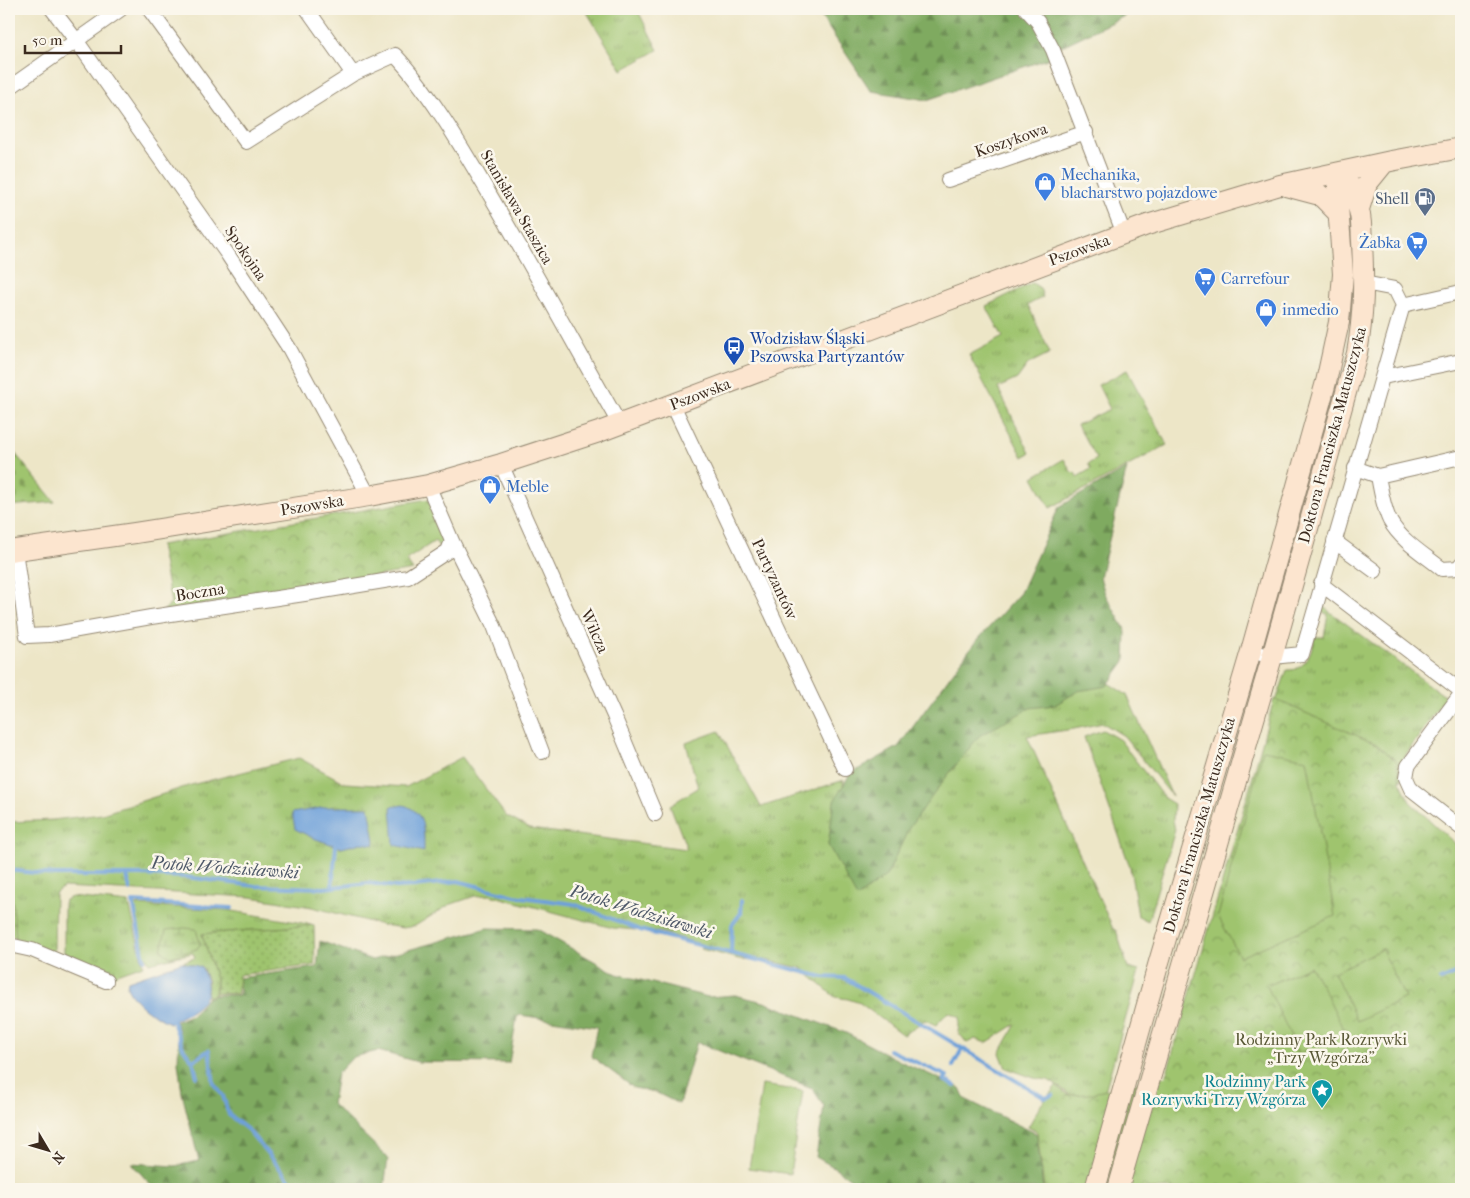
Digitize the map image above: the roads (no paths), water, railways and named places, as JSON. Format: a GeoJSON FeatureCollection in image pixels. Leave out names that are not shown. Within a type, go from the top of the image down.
{"type":"FeatureCollection","features":[{"type":"Feature","properties":{"kind":"main road","name":"Pszowska"},"geometry":{"type":"LineString","coordinates":[[12,550],[145,532],[428,485],[620,425],[1124,234],[1248,193],[1461,148]]}},
{"type":"Feature","properties":{"kind":"main road"},"geometry":{"type":"LineString","coordinates":[[1359,209],[1367,184],[1384,163]]}},
{"type":"Feature","properties":{"kind":"main road","name":"Doktora Franciszka Matuszczyka"},"geometry":{"type":"LineString","coordinates":[[1118,1189],[1272,657],[1357,353],[1363,321],[1364,284],[1359,209],[1351,186],[1342,172]]}},
{"type":"Feature","properties":{"kind":"main road","name":"Doktora Franciszka Matuszczyka"},"geometry":{"type":"LineString","coordinates":[[1094,1189],[1251,651],[1326,382],[1339,322],[1343,274],[1337,192],[1342,172]]}},
{"type":"Feature","properties":{"kind":"main road"},"geometry":{"type":"LineString","coordinates":[[1280,185],[1320,195],[1338,213]]}},
{"type":"Feature","properties":{"kind":"street","name":"Spokojna"},"geometry":{"type":"LineString","coordinates":[[52,9],[228,255],[289,348],[369,496]]}},
{"type":"Feature","properties":{"kind":"street"},"geometry":{"type":"LineString","coordinates":[[9,88],[121,9]]}},
{"type":"Feature","properties":{"kind":"street","name":"Stanisława Staszica"},"geometry":{"type":"LineString","coordinates":[[149,9],[246,142],[354,74],[395,55],[410,71],[465,152],[620,425]]}},
{"type":"Feature","properties":{"kind":"street"},"geometry":{"type":"LineString","coordinates":[[306,9],[354,74]]}},
{"type":"Feature","properties":{"kind":"street"},"geometry":{"type":"LineString","coordinates":[[1026,9],[1038,22],[1053,50],[1124,234]]}},
{"type":"Feature","properties":{"kind":"street","name":"Koszykowa"},"geometry":{"type":"LineString","coordinates":[[948,180],[1086,132]]}},
{"type":"Feature","properties":{"kind":"street"},"geometry":{"type":"LineString","coordinates":[[1251,651],[1272,657],[1302,654],[1403,304],[1395,288],[1364,284]]}},
{"type":"Feature","properties":{"kind":"street"},"geometry":{"type":"LineString","coordinates":[[1403,304],[1461,292]]}},
{"type":"Feature","properties":{"kind":"street"},"geometry":{"type":"LineString","coordinates":[[1383,377],[1461,361]]}},
{"type":"Feature","properties":{"kind":"street","name":"Partyzantów"},"geometry":{"type":"LineString","coordinates":[[673,404],[846,769]]}},
{"type":"Feature","properties":{"kind":"street"},"geometry":{"type":"LineString","coordinates":[[1355,468],[1378,476],[1461,457]]}},
{"type":"Feature","properties":{"kind":"street","name":"Wilcza"},"geometry":{"type":"LineString","coordinates":[[500,464],[614,716],[655,814]]}},
{"type":"Feature","properties":{"kind":"street"},"geometry":{"type":"LineString","coordinates":[[1378,476],[1391,522],[1402,537],[1442,569],[1458,568],[1461,564]]}},
{"type":"Feature","properties":{"kind":"street"},"geometry":{"type":"LineString","coordinates":[[428,485],[452,541],[494,626],[542,752]]}},
{"type":"Feature","properties":{"kind":"street","name":"Boczna"},"geometry":{"type":"LineString","coordinates":[[12,550],[27,636],[49,635],[151,617],[311,594],[408,577],[448,551],[452,541]]}},
{"type":"Feature","properties":{"kind":"street"},"geometry":{"type":"LineString","coordinates":[[1334,541],[1375,571]]}},
{"type":"Feature","properties":{"kind":"street"},"geometry":{"type":"LineString","coordinates":[[1321,584],[1461,692],[1408,766],[1406,778],[1411,789],[1461,828]]}},
{"type":"Feature","properties":{"kind":"street"},"geometry":{"type":"LineString","coordinates":[[9,945],[23,947],[40,953],[106,982]]}},
{"type":"Feature","properties":{"kind":"water"},"geometry":{"type":"Polygon","coordinates":[[[403,805],[411,808],[420,817],[423,830],[424,852],[394,845],[391,807],[403,805]]]}},
{"type":"Feature","properties":{"kind":"water"},"geometry":{"type":"Polygon","coordinates":[[[326,807],[369,807],[375,841],[374,845],[361,843],[342,848],[313,838],[295,829],[292,813],[326,807]]]}},
{"type":"Feature","properties":{"kind":"water"},"geometry":{"type":"Polygon","coordinates":[[[182,962],[201,967],[206,979],[206,996],[196,1008],[170,1023],[151,1013],[135,999],[127,987],[128,981],[182,962]]]}},
{"type":"Feature","properties":{"kind":"waterway"},"geometry":{"type":"LineString","coordinates":[[1012,9],[1018,11]]}},
{"type":"Feature","properties":{"kind":"waterway"},"geometry":{"type":"LineString","coordinates":[[332,887],[336,846]]}},
{"type":"Feature","properties":{"kind":"waterway","name":"Potok Wodzisławski"},"geometry":{"type":"LineString","coordinates":[[9,870],[54,875],[186,877],[256,886],[324,888],[369,883],[396,887],[458,881],[515,896],[574,904],[640,930],[823,977],[845,978],[1045,1098],[1053,1095]]}},
{"type":"Feature","properties":{"kind":"waterway"},"geometry":{"type":"LineString","coordinates":[[127,875],[130,890]]}},
{"type":"Feature","properties":{"kind":"waterway"},"geometry":{"type":"LineString","coordinates":[[731,953],[732,925],[741,913],[742,900]]}},
{"type":"Feature","properties":{"kind":"waterway"},"geometry":{"type":"LineString","coordinates":[[144,959],[133,902],[232,908]]}},
{"type":"Feature","properties":{"kind":"waterway","name":"Potok Wodzisławski"},"geometry":{"type":"LineString","coordinates":[[1441,980],[1461,971]]}},
{"type":"Feature","properties":{"kind":"waterway"},"geometry":{"type":"LineString","coordinates":[[173,1022],[183,1048],[193,1061],[197,1077]]}},
{"type":"Feature","properties":{"kind":"waterway"},"geometry":{"type":"LineString","coordinates":[[953,1066],[962,1049]]}},
{"type":"Feature","properties":{"kind":"waterway"},"geometry":{"type":"LineString","coordinates":[[193,1061],[209,1050],[214,1084],[223,1096],[229,1115],[248,1130],[297,1189]]}},
{"type":"Feature","properties":{"kind":"waterway"},"geometry":{"type":"LineString","coordinates":[[889,1050],[947,1076],[944,1080],[955,1086]]}},
{"type":"Feature","properties":{"kind":"place","name":"Mechanika, blacharstwo pojazdowe"},"geometry":{"type":"Point","coordinates":[1045,202]}},
{"type":"Feature","properties":{"kind":"place","name":"Shell"},"geometry":{"type":"Point","coordinates":[1425,217]}},
{"type":"Feature","properties":{"kind":"place","name":"Żabka"},"geometry":{"type":"Point","coordinates":[1417,261]}},
{"type":"Feature","properties":{"kind":"place","name":"Carrefour"},"geometry":{"type":"Point","coordinates":[1205,297]}},
{"type":"Feature","properties":{"kind":"place","name":"inmedio"},"geometry":{"type":"Point","coordinates":[1266,328]}},
{"type":"Feature","properties":{"kind":"place","name":"Wodzisław Śląski Pszowska Partyzantów"},"geometry":{"type":"Point","coordinates":[734,366]}},
{"type":"Feature","properties":{"kind":"place","name":"Meble"},"geometry":{"type":"Point","coordinates":[490,505]}},
{"type":"Feature","properties":{"kind":"place","name":"Rodzinny Park Rozrywki Trzy Wzgórza"},"geometry":{"type":"Point","coordinates":[1322,1109]}},
{"type":"Feature","properties":{"kind":"park label","name":"Rodzinny Park Rozrywki „Trzy Wzgórza”"},"geometry":{"type":"Point","coordinates":[1321,1048]}}]}
